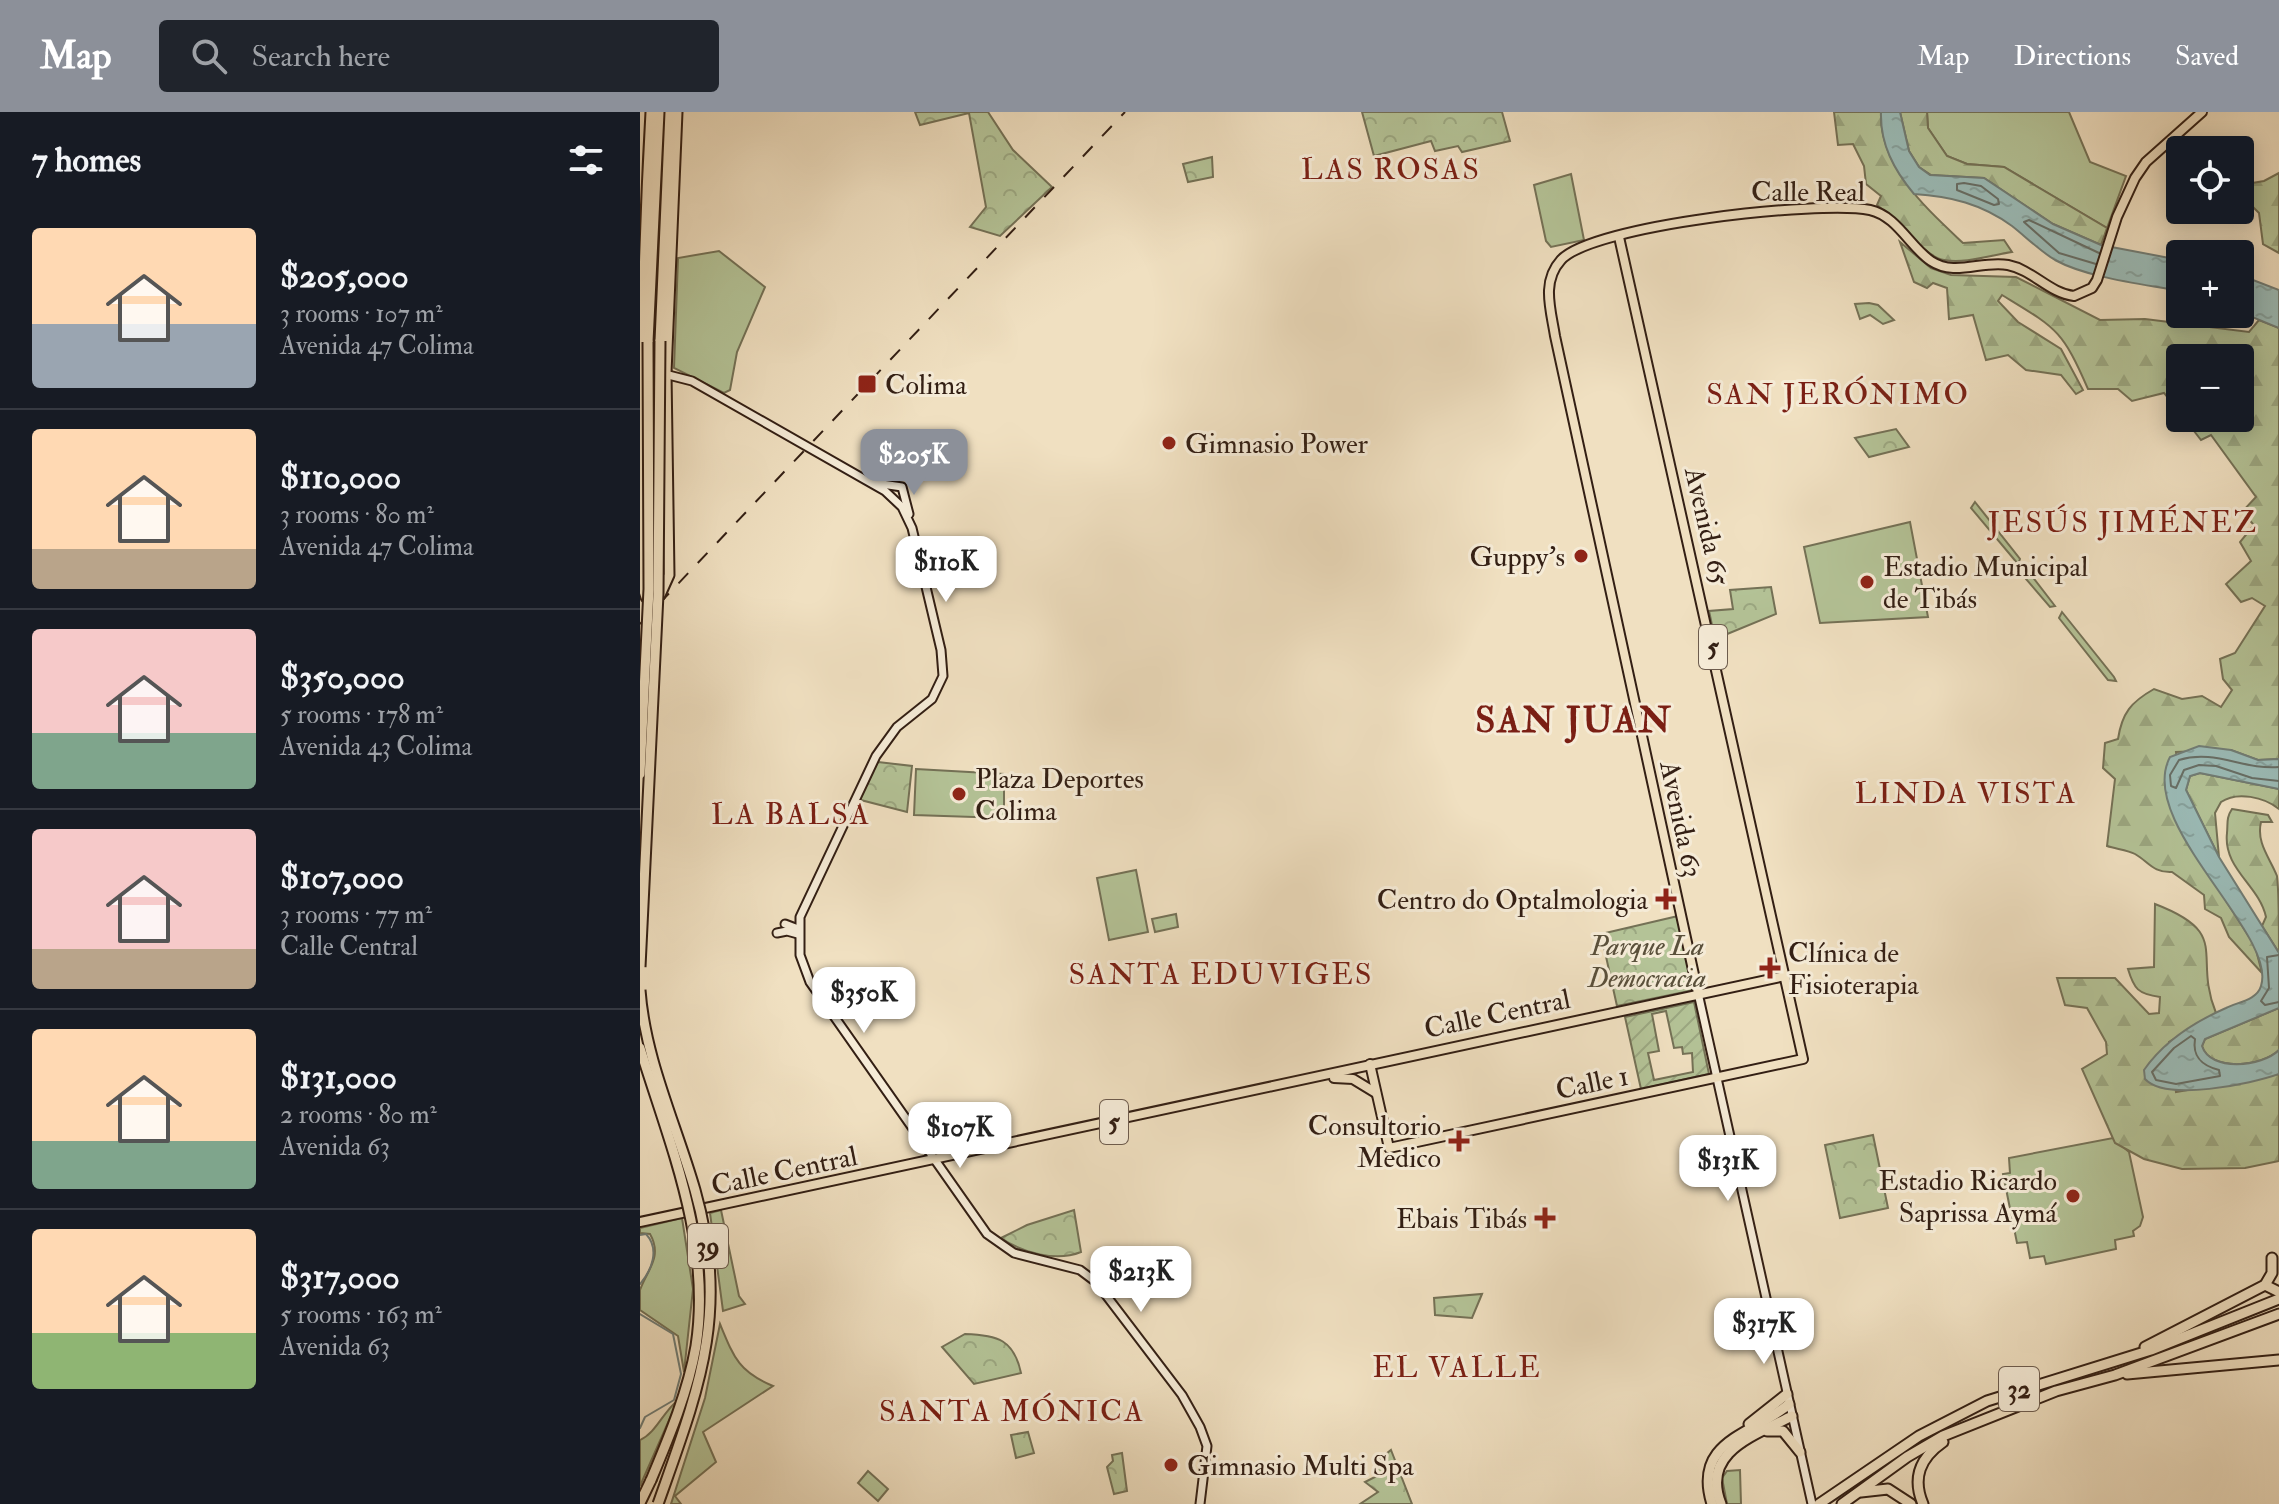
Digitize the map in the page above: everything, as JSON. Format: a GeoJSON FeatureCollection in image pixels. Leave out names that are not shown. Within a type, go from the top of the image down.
{"type":"FeatureCollection","features":[{"type":"Feature","properties":{"kind":"highway"},"geometry":{"type":"LineString","coordinates":[[651,112],[641,369],[642,579],[644,594],[652,598],[660,595],[669,575],[666,373],[677,112]]}},
{"type":"Feature","properties":{"kind":"highway"},"geometry":{"type":"LineString","coordinates":[[640,774],[649,558],[648,342],[659,112]]}},
{"type":"Feature","properties":{"kind":"highway"},"geometry":{"type":"LineString","coordinates":[[640,967],[658,594],[660,341],[670,112]]}},
{"type":"Feature","properties":{"kind":"highway","name":"39"},"geometry":{"type":"LineString","coordinates":[[640,990],[650,1047],[695,1189],[711,1272],[711,1321],[703,1369],[659,1504]]}},
{"type":"Feature","properties":{"kind":"highway","name":"39"},"geometry":{"type":"LineString","coordinates":[[640,1048],[683,1187],[698,1248],[700,1275],[699,1322],[689,1375],[642,1504]]}},
{"type":"Feature","properties":{"kind":"highway"},"geometry":{"type":"LineString","coordinates":[[2124,1357],[2265,1285],[2272,1273],[2272,1258],[2279,1278]]}},
{"type":"Feature","properties":{"kind":"highway"},"geometry":{"type":"LineString","coordinates":[[2265,1285],[2278,1297]]}},
{"type":"Feature","properties":{"kind":"highway","name":"32"},"geometry":{"type":"LineString","coordinates":[[1923,1447],[1987,1401],[2124,1357],[2278,1297]]}},
{"type":"Feature","properties":{"kind":"highway","name":"32"},"geometry":{"type":"LineString","coordinates":[[1819,1504],[1904,1452],[1923,1447],[1966,1426],[2056,1391],[2115,1375],[2277,1315]]}},
{"type":"Feature","properties":{"kind":"highway"},"geometry":{"type":"LineString","coordinates":[[2115,1375],[2279,1360]]}},
{"type":"Feature","properties":{"kind":"highway"},"geometry":{"type":"LineString","coordinates":[[1712,1504],[1708,1483],[1711,1467],[1730,1439],[1775,1416],[1788,1399]]}},
{"type":"Feature","properties":{"kind":"highway"},"geometry":{"type":"LineString","coordinates":[[1721,1504],[1716,1484],[1719,1465],[1731,1449],[1792,1416]]}},
{"type":"Feature","properties":{"kind":"highway"},"geometry":{"type":"LineString","coordinates":[[1752,1435],[1781,1431],[1800,1452]]}},
{"type":"Feature","properties":{"kind":"highway"},"geometry":{"type":"LineString","coordinates":[[1923,1447],[1917,1478],[1923,1504]]}},
{"type":"Feature","properties":{"kind":"highway","name":"32"},"geometry":{"type":"LineString","coordinates":[[1842,1504],[1904,1452]]}},
{"type":"Feature","properties":{"kind":"highway"},"geometry":{"type":"LineString","coordinates":[[1854,1494],[1888,1489],[1899,1492],[1911,1504]]}},
{"type":"Feature","properties":{"kind":"main road","name":"Calle Real"},"geometry":{"type":"LineString","coordinates":[[1619,237],[1731,214],[1865,210],[1885,217],[1930,260],[1941,266],[2013,266],[2055,290],[2074,296],[2092,288],[2097,280],[2125,198],[2146,162],[2202,112]]}},
{"type":"Feature","properties":{"kind":"main road","name":"Avenida 65"},"geometry":{"type":"LineString","coordinates":[[1619,237],[1803,1059]]}},
{"type":"Feature","properties":{"kind":"main road","name":"Avenida 63"},"geometry":{"type":"LineString","coordinates":[[1619,237],[1567,254],[1552,274],[1548,298],[1716,1077],[1812,1504]]}},
{"type":"Feature","properties":{"kind":"main road"},"geometry":{"type":"LineString","coordinates":[[641,369],[666,373],[712,392],[885,491],[902,507],[912,528]]}},
{"type":"Feature","properties":{"kind":"main road"},"geometry":{"type":"LineString","coordinates":[[870,483],[902,487],[941,650],[942,680],[932,699],[897,727],[877,753],[804,902],[798,932],[804,968],[814,990],[974,1217],[995,1241],[1029,1259],[1088,1274],[1182,1395],[1200,1427],[1207,1454],[1200,1504]]}},
{"type":"Feature","properties":{"kind":"main road"},"geometry":{"type":"LineString","coordinates":[[785,924],[798,932]]}},
{"type":"Feature","properties":{"kind":"main road"},"geometry":{"type":"LineString","coordinates":[[777,933],[798,932]]}},
{"type":"Feature","properties":{"kind":"main road","name":"Calle Central"},"geometry":{"type":"LineString","coordinates":[[640,1222],[1785,976]]}},
{"type":"Feature","properties":{"kind":"main road","name":"Calle 1"},"geometry":{"type":"LineString","coordinates":[[1377,1094],[1389,1148],[1803,1059]]}},
{"type":"Feature","properties":{"kind":"main road","name":"5"},"geometry":{"type":"LineString","coordinates":[[1370,1064],[1377,1094]]}},
{"type":"Feature","properties":{"kind":"main road","name":"Calle Central"},"geometry":{"type":"LineString","coordinates":[[1314,1079],[1353,1079],[1377,1094]]}},
{"type":"Feature","properties":{"kind":"green space"},"geometry":{"type":"Polygon","coordinates":[[[915,112],[988,112],[1013,150],[1052,187],[1000,236],[970,227],[986,207],[969,113],[920,125],[915,112]]]}},
{"type":"Feature","properties":{"kind":"green space"},"geometry":{"type":"Polygon","coordinates":[[[1362,112],[1502,112],[1510,141],[1462,152],[1458,146],[1435,151],[1431,141],[1374,156],[1362,112]]]}},
{"type":"Feature","properties":{"kind":"green space"},"geometry":{"type":"Polygon","coordinates":[[[1834,112],[1881,112],[1882,132],[1897,169],[1935,216],[1963,243],[2004,240],[2012,252],[1952,261],[1936,257],[1919,245],[1877,205],[1881,196],[1866,184],[1864,166],[1853,144],[1838,145],[1834,112]]]}},
{"type":"Feature","properties":{"kind":"green space"},"geometry":{"type":"Polygon","coordinates":[[[1900,112],[1927,112],[1928,128],[1947,156],[1967,164],[2004,167],[2107,228],[2101,245],[2053,224],[1984,178],[1931,175],[1919,167],[1909,151],[1900,112]]]}},
{"type":"Feature","properties":{"kind":"green space"},"geometry":{"type":"Polygon","coordinates":[[[1927,112],[2069,112],[2090,162],[2126,176],[2107,228],[2004,167],[1967,164],[1947,156],[1928,128],[1927,112]]]}},
{"type":"Feature","properties":{"kind":"green space"},"geometry":{"type":"Polygon","coordinates":[[[1212,157],[1213,177],[1188,182],[1183,164],[1212,157]]]}},
{"type":"Feature","properties":{"kind":"green space"},"geometry":{"type":"Polygon","coordinates":[[[2279,173],[2279,253],[2263,244],[2259,213],[2254,208],[2254,183],[2279,173]]]}},
{"type":"Feature","properties":{"kind":"green space"},"geometry":{"type":"Polygon","coordinates":[[[1571,174],[1584,240],[1551,247],[1546,241],[1534,185],[1571,174]]]}},
{"type":"Feature","properties":{"kind":"green space"},"geometry":{"type":"Polygon","coordinates":[[[1900,242],[1931,268],[1951,275],[2016,277],[2100,320],[2145,319],[2166,322],[2166,328],[2217,328],[2249,332],[2259,320],[2279,328],[2279,759],[2258,760],[2231,750],[2176,752],[2185,837],[2255,946],[2262,973],[2229,937],[2221,918],[2205,909],[2204,895],[2172,872],[2160,871],[2132,853],[2107,846],[2115,779],[2103,768],[2105,743],[2118,739],[2129,709],[2154,689],[2182,699],[2202,696],[2221,707],[2232,690],[2223,679],[2220,659],[2235,653],[2265,606],[2252,598],[2241,602],[2226,584],[2251,561],[2240,542],[2254,525],[2242,512],[2256,497],[2211,435],[2201,440],[2195,432],[2254,432],[2254,344],[2166,344],[2166,396],[2164,393],[2132,401],[2118,389],[2088,389],[2056,332],[2002,295],[1998,301],[2018,322],[2061,349],[2083,390],[2076,394],[2061,375],[2026,370],[2008,355],[1986,360],[1973,315],[1949,319],[1947,288],[1933,283],[1927,288],[1914,282],[1900,242]]]}},
{"type":"Feature","properties":{"kind":"green space"},"geometry":{"type":"Polygon","coordinates":[[[719,251],[765,287],[737,352],[730,390],[724,393],[674,368],[678,258],[719,251]]]}},
{"type":"Feature","properties":{"kind":"green space"},"geometry":{"type":"Polygon","coordinates":[[[1855,304],[1878,305],[1894,320],[1883,324],[1870,315],[1860,319],[1855,304]]]}},
{"type":"Feature","properties":{"kind":"green space"},"geometry":{"type":"Polygon","coordinates":[[[1896,429],[1909,447],[1869,457],[1855,438],[1896,429]]]}},
{"type":"Feature","properties":{"kind":"green space"},"geometry":{"type":"Polygon","coordinates":[[[1975,502],[2020,559],[2018,564],[1971,508],[1975,502]]]}},
{"type":"Feature","properties":{"kind":"green space","name":"Estadio Municipal de Tibás"},"geometry":{"type":"Polygon","coordinates":[[[1910,522],[1928,617],[1820,623],[1804,547],[1910,522]]]}},
{"type":"Feature","properties":{"kind":"green space"},"geometry":{"type":"Polygon","coordinates":[[[2028,571],[2055,606],[2050,607],[2026,579],[2028,571]]]}},
{"type":"Feature","properties":{"kind":"green space"},"geometry":{"type":"Polygon","coordinates":[[[1771,587],[1776,614],[1715,639],[1709,611],[1733,609],[1730,590],[1771,587]]]}},
{"type":"Feature","properties":{"kind":"green space"},"geometry":{"type":"Polygon","coordinates":[[[2062,612],[2116,681],[2108,680],[2059,618],[2062,612]]]}},
{"type":"Feature","properties":{"kind":"green space"},"geometry":{"type":"Polygon","coordinates":[[[878,762],[912,766],[907,812],[857,799],[878,762]]]}},
{"type":"Feature","properties":{"kind":"green space","name":"Plaza Deportes Colima"},"geometry":{"type":"Polygon","coordinates":[[[916,769],[1004,774],[1004,818],[914,815],[916,769]]]}},
{"type":"Feature","properties":{"kind":"green space"},"geometry":{"type":"Polygon","coordinates":[[[2200,773],[2279,789],[2279,809],[2266,801],[2242,796],[2221,802],[2215,813],[2219,857],[2186,790],[2190,776],[2200,773]]]}},
{"type":"Feature","properties":{"kind":"green space"},"geometry":{"type":"Polygon","coordinates":[[[2232,809],[2268,815],[2272,822],[2261,822],[2260,837],[2277,876],[2279,953],[2262,926],[2266,917],[2262,906],[2230,857],[2227,833],[2232,809]]]}},
{"type":"Feature","properties":{"kind":"green space"},"geometry":{"type":"Polygon","coordinates":[[[1136,870],[1148,932],[1109,940],[1097,878],[1136,870]]]}},
{"type":"Feature","properties":{"kind":"green space"},"geometry":{"type":"Polygon","coordinates":[[[2155,904],[2194,925],[2202,936],[2216,1013],[2169,1042],[2176,1092],[2279,1074],[2279,1161],[2245,1168],[2182,1169],[2144,1159],[2115,1143],[2082,1069],[2107,1054],[2106,1042],[2087,1008],[2065,1005],[2057,978],[2115,978],[2149,1014],[2159,1013],[2160,997],[2138,989],[2128,969],[2154,967],[2155,904]]]}},
{"type":"Feature","properties":{"kind":"green space"},"geometry":{"type":"Polygon","coordinates":[[[1176,914],[1178,927],[1155,932],[1152,919],[1176,914]]]}},
{"type":"Feature","properties":{"kind":"green space","name":"Parque La Democracia"},"geometry":{"type":"Polygon","coordinates":[[[1678,916],[1694,990],[1617,1006],[1601,934],[1678,916]]]}},
{"type":"Feature","properties":{"kind":"green space"},"geometry":{"type":"Polygon","coordinates":[[[1694,1002],[1709,1074],[1641,1089],[1625,1017],[1694,1002]],[[1666,1011],[1652,1014],[1659,1051],[1648,1053],[1654,1080],[1693,1072],[1692,1053],[1683,1054],[1682,1047],[1674,1048],[1666,1011]]]}},
{"type":"Feature","properties":{"kind":"green space"},"geometry":{"type":"Polygon","coordinates":[[[2279,1008],[2279,1050],[2271,1056],[2249,1063],[2225,1063],[2215,1060],[2202,1046],[2205,1039],[2279,1008]]]}},
{"type":"Feature","properties":{"kind":"green space"},"geometry":{"type":"Polygon","coordinates":[[[1873,1135],[1888,1208],[1840,1218],[1825,1145],[1873,1135]]]}},
{"type":"Feature","properties":{"kind":"green space","name":"Estadio Ricardo Saprissa Aymá"},"geometry":{"type":"Polygon","coordinates":[[[2113,1138],[2129,1152],[2143,1217],[2140,1226],[2133,1231],[2134,1236],[2115,1240],[2116,1249],[2046,1264],[2044,1256],[2030,1258],[2027,1242],[2017,1243],[2003,1174],[2010,1173],[2009,1158],[2113,1138]]]}},
{"type":"Feature","properties":{"kind":"green space"},"geometry":{"type":"Polygon","coordinates":[[[721,1210],[739,1296],[745,1304],[723,1311],[710,1213],[721,1210]]]}},
{"type":"Feature","properties":{"kind":"green space"},"geometry":{"type":"Polygon","coordinates":[[[1074,1210],[1081,1252],[1051,1256],[1019,1248],[1001,1238],[1027,1225],[1074,1210]]]}},
{"type":"Feature","properties":{"kind":"green space"},"geometry":{"type":"Polygon","coordinates":[[[682,1218],[693,1289],[684,1372],[678,1336],[640,1310],[640,1290],[655,1250],[650,1234],[640,1233],[640,1228],[682,1218]]]}},
{"type":"Feature","properties":{"kind":"green space"},"geometry":{"type":"Polygon","coordinates":[[[1482,1294],[1472,1318],[1435,1315],[1434,1298],[1482,1294]]]}},
{"type":"Feature","properties":{"kind":"green space"},"geometry":{"type":"Polygon","coordinates":[[[720,1324],[739,1362],[752,1375],[773,1386],[703,1432],[716,1462],[675,1496],[681,1504],[671,1504],[705,1398],[720,1324]]]}},
{"type":"Feature","properties":{"kind":"green space"},"geometry":{"type":"Polygon","coordinates":[[[965,1334],[995,1338],[1009,1346],[1021,1373],[974,1384],[942,1347],[965,1334]]]}},
{"type":"Feature","properties":{"kind":"green space"},"geometry":{"type":"Polygon","coordinates":[[[678,1400],[640,1486],[640,1440],[651,1432],[678,1400]]]}},
{"type":"Feature","properties":{"kind":"green space"},"geometry":{"type":"Polygon","coordinates":[[[1028,1432],[1034,1453],[1016,1458],[1011,1435],[1028,1432]]]}},
{"type":"Feature","properties":{"kind":"green space"},"geometry":{"type":"Polygon","coordinates":[[[1391,1450],[1412,1504],[1360,1504],[1378,1492],[1365,1482],[1379,1475],[1376,1462],[1391,1450]]]}},
{"type":"Feature","properties":{"kind":"green space"},"geometry":{"type":"Polygon","coordinates":[[[1122,1453],[1127,1491],[1114,1494],[1107,1467],[1113,1461],[1112,1455],[1122,1453]]]}},
{"type":"Feature","properties":{"kind":"green space"},"geometry":{"type":"Polygon","coordinates":[[[1740,1470],[1741,1504],[1727,1504],[1722,1478],[1727,1471],[1740,1470]]]}},
{"type":"Feature","properties":{"kind":"green space"},"geometry":{"type":"Polygon","coordinates":[[[868,1471],[888,1489],[878,1501],[858,1483],[868,1471]]]}},
{"type":"Feature","properties":{"kind":"water"},"geometry":{"type":"Polygon","coordinates":[[[1881,112],[1900,112],[1909,151],[1919,167],[1930,175],[1984,178],[2053,224],[2101,245],[2166,257],[2166,289],[2116,280],[2068,266],[2049,256],[1989,212],[1953,199],[1914,194],[1890,156],[1881,124],[1881,112]]]}},
{"type":"Feature","properties":{"kind":"water"},"geometry":{"type":"Polygon","coordinates":[[[2254,280],[2279,290],[2279,328],[2254,318],[2254,280]]]}},
{"type":"Feature","properties":{"kind":"water"},"geometry":{"type":"Polygon","coordinates":[[[2199,746],[2231,750],[2258,760],[2279,759],[2279,789],[2200,773],[2190,776],[2186,790],[2219,857],[2279,953],[2279,1008],[2205,1039],[2202,1046],[2215,1060],[2237,1064],[2261,1060],[2279,1050],[2279,1074],[2230,1086],[2189,1090],[2156,1086],[2145,1079],[2144,1070],[2180,1033],[2214,1013],[2251,998],[2261,986],[2261,964],[2249,938],[2188,845],[2172,813],[2165,784],[2170,757],[2199,746]]]}},
{"type":"Feature","properties":{"kind":"waterway"},"geometry":{"type":"LineString","coordinates":[[640,1235],[646,1234],[653,1246],[651,1266],[640,1284]]}},
{"type":"Feature","properties":{"kind":"waterway"},"geometry":{"type":"LineString","coordinates":[[640,1314],[673,1334],[681,1374],[674,1400],[645,1417],[640,1428]]}},
{"type":"Feature","properties":{"kind":"railway"},"geometry":{"type":"LineString","coordinates":[[640,624],[1125,112]]}},
{"type":"Feature","properties":{"kind":"place","name":"Colima"},"geometry":{"type":"Point","coordinates":[867,384]}},
{"type":"Feature","properties":{"kind":"place","name":"Gimnasio Power"},"geometry":{"type":"Point","coordinates":[1169,443]}},
{"type":"Feature","properties":{"kind":"place","name":"Guppy's"},"geometry":{"type":"Point","coordinates":[1581,556]}},
{"type":"Feature","properties":{"kind":"place","name":"Estadio Municipal de Tibás"},"geometry":{"type":"Point","coordinates":[1867,582]}},
{"type":"Feature","properties":{"kind":"place","name":"Plaza Deportes Colima"},"geometry":{"type":"Point","coordinates":[959,794]}},
{"type":"Feature","properties":{"kind":"place","name":"Centro do Optalmologia"},"geometry":{"type":"Point","coordinates":[1666,899]}},
{"type":"Feature","properties":{"kind":"place","name":"Clínica de Fisioterapia"},"geometry":{"type":"Point","coordinates":[1770,968]}},
{"type":"Feature","properties":{"kind":"place","name":"Consultorio Medico"},"geometry":{"type":"Point","coordinates":[1459,1141]}},
{"type":"Feature","properties":{"kind":"place","name":"Estadio Ricardo Saprissa Aymá"},"geometry":{"type":"Point","coordinates":[2073,1196]}},
{"type":"Feature","properties":{"kind":"place","name":"Ebais Tibás"},"geometry":{"type":"Point","coordinates":[1545,1218]}},
{"type":"Feature","properties":{"kind":"place","name":"Gimnasio Multi Spa"},"geometry":{"type":"Point","coordinates":[1171,1465]}},
{"type":"Feature","properties":{"kind":"district","name":"LAS ROSAS"},"geometry":{"type":"Point","coordinates":[1391,169]}},
{"type":"Feature","properties":{"kind":"district","name":"SAN JERÓNIMO"},"geometry":{"type":"Point","coordinates":[1838,394]}},
{"type":"Feature","properties":{"kind":"district","name":"JESÚS JIMÉNEZ"},"geometry":{"type":"Point","coordinates":[2123,522]}},
{"type":"Feature","properties":{"kind":"district","name":"SAN JUAN"},"geometry":{"type":"Point","coordinates":[1574,719]}},
{"type":"Feature","properties":{"kind":"district","name":"LINDA VISTA"},"geometry":{"type":"Point","coordinates":[1966,793]}},
{"type":"Feature","properties":{"kind":"district","name":"LA BALSA"},"geometry":{"type":"Point","coordinates":[791,814]}},
{"type":"Feature","properties":{"kind":"district","name":"SANTA EDUVIGES"},"geometry":{"type":"Point","coordinates":[1221,974]}},
{"type":"Feature","properties":{"kind":"district","name":"EL VALLE"},"geometry":{"type":"Point","coordinates":[1457,1367]}},
{"type":"Feature","properties":{"kind":"district","name":"SANTA MÓNICA"},"geometry":{"type":"Point","coordinates":[1012,1411]}}]}
